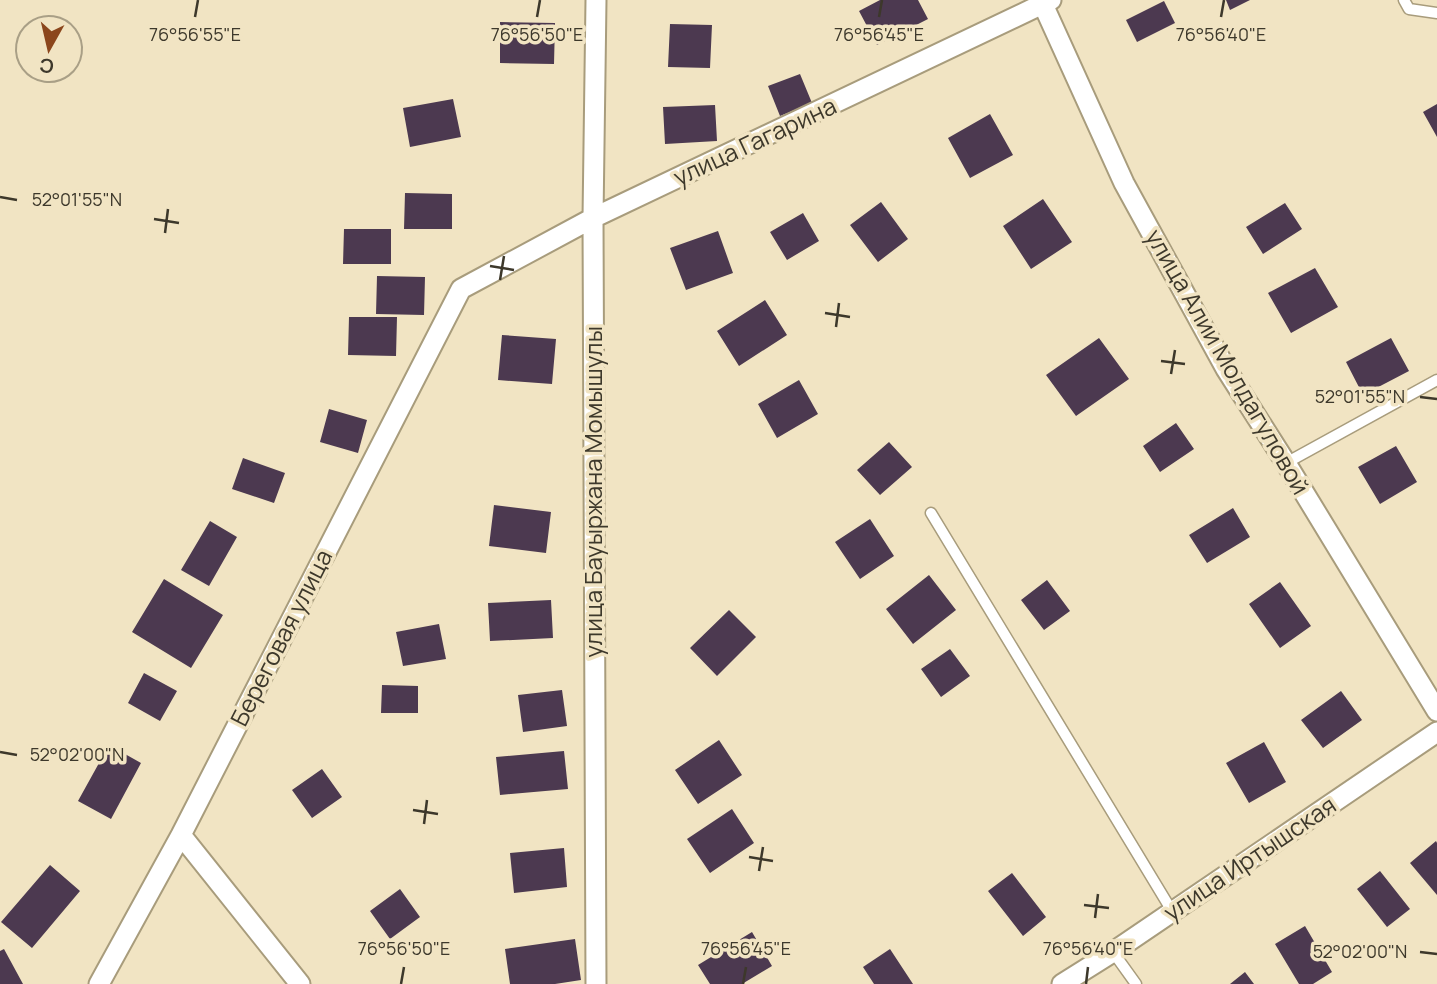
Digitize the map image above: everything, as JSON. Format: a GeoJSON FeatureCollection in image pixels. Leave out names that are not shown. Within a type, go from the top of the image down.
{"type":"FeatureCollection","features":[{"type":"Feature","properties":{"kind":"street","name":"улица Бауыржана Момышулы"},"geometry":{"type":"LineString","coordinates":[[596,0],[593,218],[596,984]]}},
{"type":"Feature","properties":{"kind":"street","name":"улица Гагарина"},"geometry":{"type":"LineString","coordinates":[[461,289],[593,218],[1045,1]]}},
{"type":"Feature","properties":{"kind":"street","name":"улица Алии Молдагуловой"},"geometry":{"type":"LineString","coordinates":[[1045,1],[1124,183],[1226,369],[1437,711]]}},
{"type":"Feature","properties":{"kind":"street","name":"Береговая улица"},"geometry":{"type":"LineString","coordinates":[[99,984],[181,835],[461,289]]}},
{"type":"Feature","properties":{"kind":"street","name":"улица Иртышская"},"geometry":{"type":"LineString","coordinates":[[1062,984],[1437,732]]}},
{"type":"Feature","properties":{"kind":"street"},"geometry":{"type":"LineString","coordinates":[[181,835],[300,984]]}},
{"type":"Feature","properties":{"kind":"lane"},"geometry":{"type":"LineString","coordinates":[[1404,0],[1409,9],[1437,13]]}},
{"type":"Feature","properties":{"kind":"lane"},"geometry":{"type":"LineString","coordinates":[[1286,463],[1437,380]]}},
{"type":"Feature","properties":{"kind":"lane"},"geometry":{"type":"LineString","coordinates":[[931,513],[1172,911]]}},
{"type":"Feature","properties":{"kind":"lane"},"geometry":{"type":"LineString","coordinates":[[1113,952],[1136,984]]}},
{"type":"Feature","properties":{"kind":"building"},"geometry":{"type":"Polygon","coordinates":[[[880,0],[918,0],[928,19],[877,45],[859,11],[880,0]]]}},
{"type":"Feature","properties":{"kind":"building"},"geometry":{"type":"Polygon","coordinates":[[[1226,0],[1250,0],[1230,10],[1226,0]]]}},
{"type":"Feature","properties":{"kind":"building"},"geometry":{"type":"Polygon","coordinates":[[[1164,1],[1175,23],[1137,42],[1126,20],[1164,1]]]}},
{"type":"Feature","properties":{"kind":"building"},"geometry":{"type":"Polygon","coordinates":[[[500,22],[555,23],[554,64],[500,63],[500,22]]]}},
{"type":"Feature","properties":{"kind":"building"},"geometry":{"type":"Polygon","coordinates":[[[670,24],[712,25],[710,68],[668,67],[670,24]]]}},
{"type":"Feature","properties":{"kind":"building"},"geometry":{"type":"Polygon","coordinates":[[[800,74],[812,103],[780,116],[768,86],[800,74]]]}},
{"type":"Feature","properties":{"kind":"building"},"geometry":{"type":"Polygon","coordinates":[[[453,99],[461,137],[410,147],[403,108],[453,99]]]}},
{"type":"Feature","properties":{"kind":"building"},"geometry":{"type":"Polygon","coordinates":[[[1437,104],[1437,137],[1423,112],[1437,104]]]}},
{"type":"Feature","properties":{"kind":"building"},"geometry":{"type":"Polygon","coordinates":[[[715,105],[717,141],[665,144],[663,107],[715,105]]]}},
{"type":"Feature","properties":{"kind":"building"},"geometry":{"type":"Polygon","coordinates":[[[990,114],[1013,155],[970,178],[948,138],[990,114]]]}},
{"type":"Feature","properties":{"kind":"building"},"geometry":{"type":"Polygon","coordinates":[[[405,193],[452,194],[452,229],[404,229],[405,193]]]}},
{"type":"Feature","properties":{"kind":"building"},"geometry":{"type":"Polygon","coordinates":[[[1043,199],[1072,242],[1031,269],[1003,226],[1043,199]]]}},
{"type":"Feature","properties":{"kind":"building"},"geometry":{"type":"Polygon","coordinates":[[[881,202],[908,239],[878,262],[850,225],[881,202]]]}},
{"type":"Feature","properties":{"kind":"building"},"geometry":{"type":"Polygon","coordinates":[[[1285,203],[1302,229],[1263,254],[1246,227],[1285,203]]]}},
{"type":"Feature","properties":{"kind":"building"},"geometry":{"type":"Polygon","coordinates":[[[803,213],[819,241],[787,260],[770,232],[803,213]]]}},
{"type":"Feature","properties":{"kind":"building"},"geometry":{"type":"Polygon","coordinates":[[[344,229],[391,229],[391,264],[343,264],[344,229]]]}},
{"type":"Feature","properties":{"kind":"building"},"geometry":{"type":"Polygon","coordinates":[[[718,231],[733,273],[686,290],[670,248],[718,231]]]}},
{"type":"Feature","properties":{"kind":"building"},"geometry":{"type":"Polygon","coordinates":[[[1315,268],[1338,307],[1291,333],[1268,293],[1315,268]]]}},
{"type":"Feature","properties":{"kind":"building"},"geometry":{"type":"Polygon","coordinates":[[[377,276],[425,277],[424,315],[376,314],[377,276]]]}},
{"type":"Feature","properties":{"kind":"building"},"geometry":{"type":"Polygon","coordinates":[[[765,300],[787,335],[739,366],[717,331],[765,300]]]}},
{"type":"Feature","properties":{"kind":"building"},"geometry":{"type":"Polygon","coordinates":[[[349,317],[397,317],[396,356],[348,355],[349,317]]]}},
{"type":"Feature","properties":{"kind":"building"},"geometry":{"type":"Polygon","coordinates":[[[502,335],[556,339],[552,384],[498,380],[502,335]]]}},
{"type":"Feature","properties":{"kind":"building"},"geometry":{"type":"Polygon","coordinates":[[[1099,338],[1129,379],[1076,416],[1046,375],[1099,338]]]}},
{"type":"Feature","properties":{"kind":"building"},"geometry":{"type":"Polygon","coordinates":[[[1391,338],[1409,371],[1363,395],[1346,362],[1391,338]]]}},
{"type":"Feature","properties":{"kind":"building"},"geometry":{"type":"Polygon","coordinates":[[[799,380],[818,414],[777,438],[758,404],[799,380]]]}},
{"type":"Feature","properties":{"kind":"building"},"geometry":{"type":"Polygon","coordinates":[[[329,409],[367,420],[358,453],[320,442],[329,409]]]}},
{"type":"Feature","properties":{"kind":"building"},"geometry":{"type":"Polygon","coordinates":[[[1176,423],[1194,449],[1160,472],[1143,446],[1176,423]]]}},
{"type":"Feature","properties":{"kind":"building"},"geometry":{"type":"Polygon","coordinates":[[[889,442],[912,467],[880,495],[857,470],[889,442]]]}},
{"type":"Feature","properties":{"kind":"building"},"geometry":{"type":"Polygon","coordinates":[[[1396,446],[1417,482],[1380,504],[1358,467],[1396,446]]]}},
{"type":"Feature","properties":{"kind":"building"},"geometry":{"type":"Polygon","coordinates":[[[243,458],[285,473],[274,503],[232,489],[243,458]]]}},
{"type":"Feature","properties":{"kind":"building"},"geometry":{"type":"Polygon","coordinates":[[[494,505],[551,512],[546,553],[489,546],[494,505]]]}},
{"type":"Feature","properties":{"kind":"building"},"geometry":{"type":"Polygon","coordinates":[[[1233,508],[1250,537],[1207,563],[1189,535],[1233,508]]]}},
{"type":"Feature","properties":{"kind":"building"},"geometry":{"type":"Polygon","coordinates":[[[870,519],[894,556],[860,579],[835,542],[870,519]]]}},
{"type":"Feature","properties":{"kind":"building"},"geometry":{"type":"Polygon","coordinates":[[[210,521],[237,537],[209,586],[181,570],[210,521]]]}},
{"type":"Feature","properties":{"kind":"building"},"geometry":{"type":"Polygon","coordinates":[[[929,575],[956,610],[913,644],[886,609],[929,575]]]}},
{"type":"Feature","properties":{"kind":"building"},"geometry":{"type":"Polygon","coordinates":[[[164,579],[223,615],[191,668],[132,632],[164,579]]]}},
{"type":"Feature","properties":{"kind":"building"},"geometry":{"type":"Polygon","coordinates":[[[1047,580],[1070,611],[1044,630],[1021,600],[1047,580]]]}},
{"type":"Feature","properties":{"kind":"building"},"geometry":{"type":"Polygon","coordinates":[[[1280,582],[1311,626],[1280,648],[1249,604],[1280,582]]]}},
{"type":"Feature","properties":{"kind":"building"},"geometry":{"type":"Polygon","coordinates":[[[551,600],[553,638],[490,641],[488,603],[551,600]]]}},
{"type":"Feature","properties":{"kind":"building"},"geometry":{"type":"Polygon","coordinates":[[[729,610],[756,637],[717,676],[690,648],[729,610]]]}},
{"type":"Feature","properties":{"kind":"building"},"geometry":{"type":"Polygon","coordinates":[[[439,624],[446,659],[403,666],[396,632],[439,624]]]}},
{"type":"Feature","properties":{"kind":"building"},"geometry":{"type":"Polygon","coordinates":[[[950,649],[970,676],[941,697],[921,669],[950,649]]]}},
{"type":"Feature","properties":{"kind":"building"},"geometry":{"type":"Polygon","coordinates":[[[144,673],[177,691],[160,721],[128,703],[144,673]]]}},
{"type":"Feature","properties":{"kind":"building"},"geometry":{"type":"Polygon","coordinates":[[[382,685],[418,686],[418,713],[381,713],[382,685]]]}},
{"type":"Feature","properties":{"kind":"building"},"geometry":{"type":"Polygon","coordinates":[[[562,690],[567,726],[523,732],[518,695],[562,690]]]}},
{"type":"Feature","properties":{"kind":"building"},"geometry":{"type":"Polygon","coordinates":[[[1341,691],[1362,720],[1323,748],[1301,720],[1341,691]]]}},
{"type":"Feature","properties":{"kind":"building"},"geometry":{"type":"Polygon","coordinates":[[[719,740],[742,775],[698,804],[675,770],[719,740]]]}},
{"type":"Feature","properties":{"kind":"building"},"geometry":{"type":"Polygon","coordinates":[[[1264,742],[1286,782],[1249,803],[1226,763],[1264,742]]]}},
{"type":"Feature","properties":{"kind":"building"},"geometry":{"type":"Polygon","coordinates":[[[109,745],[141,763],[111,819],[78,801],[109,745]]]}},
{"type":"Feature","properties":{"kind":"building"},"geometry":{"type":"Polygon","coordinates":[[[564,751],[568,789],[500,795],[496,757],[564,751]]]}},
{"type":"Feature","properties":{"kind":"building"},"geometry":{"type":"Polygon","coordinates":[[[322,769],[342,797],[312,818],[292,790],[322,769]]]}},
{"type":"Feature","properties":{"kind":"building"},"geometry":{"type":"Polygon","coordinates":[[[732,809],[754,843],[710,873],[687,839],[732,809]]]}},
{"type":"Feature","properties":{"kind":"building"},"geometry":{"type":"Polygon","coordinates":[[[1436,841],[1437,843],[1437,895],[1410,863],[1436,841]]]}},
{"type":"Feature","properties":{"kind":"building"},"geometry":{"type":"Polygon","coordinates":[[[564,848],[567,887],[514,893],[510,853],[564,848]]]}},
{"type":"Feature","properties":{"kind":"building"},"geometry":{"type":"Polygon","coordinates":[[[50,865],[80,891],[32,948],[1,922],[50,865]]]}},
{"type":"Feature","properties":{"kind":"building"},"geometry":{"type":"Polygon","coordinates":[[[1380,871],[1410,909],[1387,927],[1357,889],[1380,871]]]}},
{"type":"Feature","properties":{"kind":"building"},"geometry":{"type":"Polygon","coordinates":[[[1012,873],[1046,917],[1023,936],[988,891],[1012,873]]]}},
{"type":"Feature","properties":{"kind":"building"},"geometry":{"type":"Polygon","coordinates":[[[400,889],[420,917],[390,939],[370,911],[400,889]]]}},
{"type":"Feature","properties":{"kind":"building"},"geometry":{"type":"Polygon","coordinates":[[[1305,926],[1332,972],[1313,984],[1299,984],[1275,944],[1305,926]]]}},
{"type":"Feature","properties":{"kind":"building"},"geometry":{"type":"Polygon","coordinates":[[[752,932],[772,966],[742,984],[710,984],[698,965],[752,932]]]}},
{"type":"Feature","properties":{"kind":"building"},"geometry":{"type":"Polygon","coordinates":[[[575,939],[581,980],[555,984],[510,984],[505,949],[575,939]]]}},
{"type":"Feature","properties":{"kind":"building"},"geometry":{"type":"Polygon","coordinates":[[[4,949],[23,984],[0,984],[0,951],[4,949]]]}},
{"type":"Feature","properties":{"kind":"building"},"geometry":{"type":"Polygon","coordinates":[[[890,949],[913,984],[874,984],[863,967],[890,949]]]}},
{"type":"Feature","properties":{"kind":"building"},"geometry":{"type":"Polygon","coordinates":[[[1245,972],[1254,984],[1230,984],[1245,972]]]}}]}
